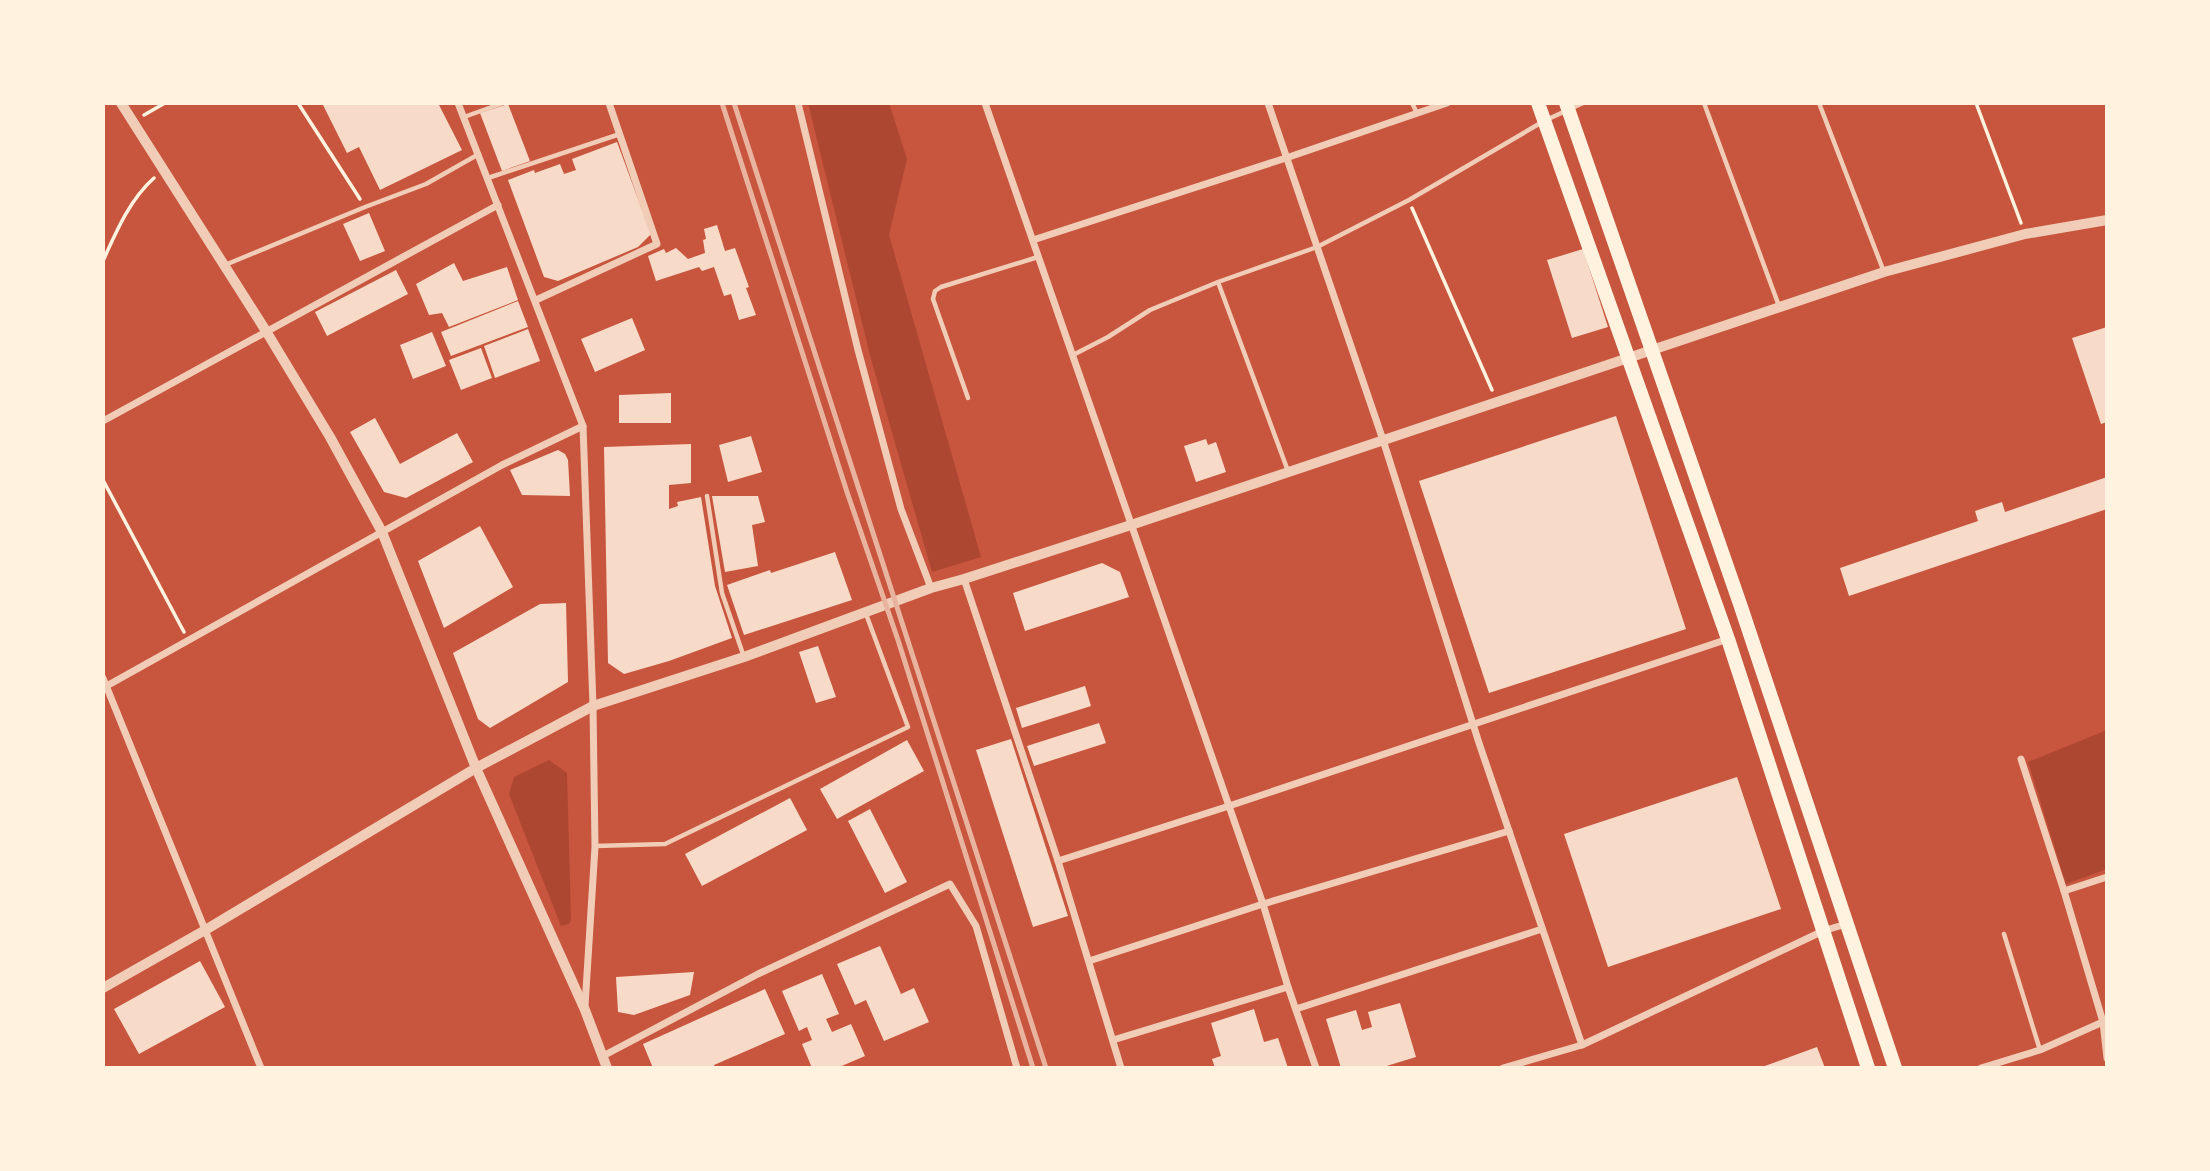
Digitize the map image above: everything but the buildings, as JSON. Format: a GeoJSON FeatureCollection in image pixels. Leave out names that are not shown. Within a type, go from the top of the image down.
{"type":"FeatureCollection","features":[{"type":"Feature","properties":{"kind":"main road"},"geometry":{"type":"LineString","coordinates":[[1538,103],[1728,639],[1868,1068]]}},
{"type":"Feature","properties":{"kind":"main road"},"geometry":{"type":"LineString","coordinates":[[1567,107],[1740,604],[1895,1068]]}},
{"type":"Feature","properties":{"kind":"street"},"geometry":{"type":"LineString","coordinates":[[121,103],[331,437],[382,532],[476,768],[585,1010],[607,1068]]}},
{"type":"Feature","properties":{"kind":"street"},"geometry":{"type":"LineString","coordinates":[[458,103],[583,426],[593,706],[594,846],[585,1010]]}},
{"type":"Feature","properties":{"kind":"street"},"geometry":{"type":"LineString","coordinates":[[536,300],[657,244],[610,103]]}},
{"type":"Feature","properties":{"kind":"street"},"geometry":{"type":"LineString","coordinates":[[798,103],[858,350],[901,509],[931,588]]}},
{"type":"Feature","properties":{"kind":"street"},"geometry":{"type":"LineString","coordinates":[[985,103],[1263,904],[1316,1068]]}},
{"type":"Feature","properties":{"kind":"street"},"geometry":{"type":"LineString","coordinates":[[1268,103],[1383,440],[1473,725],[1582,1045]]}},
{"type":"Feature","properties":{"kind":"street"},"geometry":{"type":"LineString","coordinates":[[1033,240],[1447,103]]}},
{"type":"Feature","properties":{"kind":"street"},"geometry":{"type":"LineString","coordinates":[[103,421],[498,205]]}},
{"type":"Feature","properties":{"kind":"street"},"geometry":{"type":"LineString","coordinates":[[103,988],[476,768],[593,706],[744,657],[931,588],[1130,525],[1884,272],[2025,234],[2107,220]]}},
{"type":"Feature","properties":{"kind":"street"},"geometry":{"type":"LineString","coordinates":[[261,1068],[207,929],[105,684],[502,465],[583,426]]}},
{"type":"Feature","properties":{"kind":"street"},"geometry":{"type":"LineString","coordinates":[[964,579],[1058,861],[1121,1068]]}},
{"type":"Feature","properties":{"kind":"street"},"geometry":{"type":"LineString","coordinates":[[1058,861],[1728,639]]}},
{"type":"Feature","properties":{"kind":"street"},"geometry":{"type":"LineString","coordinates":[[2021,759],[2105,1021],[2107,1058]]}},
{"type":"Feature","properties":{"kind":"street"},"geometry":{"type":"LineString","coordinates":[[1089,961],[1263,904],[1509,831]]}},
{"type":"Feature","properties":{"kind":"street"},"geometry":{"type":"LineString","coordinates":[[2064,891],[2107,877]]}},
{"type":"Feature","properties":{"kind":"street"},"geometry":{"type":"LineString","coordinates":[[603,1056],[758,974],[950,884],[976,926],[1017,1068]]}},
{"type":"Feature","properties":{"kind":"street"},"geometry":{"type":"LineString","coordinates":[[1503,1068],[1582,1045],[1823,931],[1846,924]]}},
{"type":"Feature","properties":{"kind":"street"},"geometry":{"type":"LineString","coordinates":[[1296,1009],[1542,929]]}},
{"type":"Feature","properties":{"kind":"street"},"geometry":{"type":"LineString","coordinates":[[1113,1041],[1288,987]]}},
{"type":"Feature","properties":{"kind":"street"},"geometry":{"type":"LineString","coordinates":[[1981,1068],[2040,1050],[2105,1021]]}},
{"type":"Feature","properties":{"kind":"lane"},"geometry":{"type":"LineString","coordinates":[[464,117],[503,103]]}},
{"type":"Feature","properties":{"kind":"lane"},"geometry":{"type":"LineString","coordinates":[[1412,103],[1417,113]]}},
{"type":"Feature","properties":{"kind":"lane"},"geometry":{"type":"LineString","coordinates":[[1072,356],[1150,310],[1217,282],[1317,247],[1409,200],[1567,107],[1583,103]]}},
{"type":"Feature","properties":{"kind":"lane"},"geometry":{"type":"LineString","coordinates":[[1704,103],[1780,308]]}},
{"type":"Feature","properties":{"kind":"lane"},"geometry":{"type":"LineString","coordinates":[[1819,103],[1884,272]]}},
{"type":"Feature","properties":{"kind":"lane"},"geometry":{"type":"LineString","coordinates":[[488,178],[620,134]]}},
{"type":"Feature","properties":{"kind":"lane"},"geometry":{"type":"LineString","coordinates":[[224,265],[365,206],[426,184],[479,154]]}},
{"type":"Feature","properties":{"kind":"lane"},"geometry":{"type":"LineString","coordinates":[[968,398],[933,299],[936,291],[941,287],[1038,257]]}},
{"type":"Feature","properties":{"kind":"lane"},"geometry":{"type":"LineString","coordinates":[[1217,282],[1288,472]]}},
{"type":"Feature","properties":{"kind":"lane"},"geometry":{"type":"LineString","coordinates":[[707,496],[722,593],[744,657]]}},
{"type":"Feature","properties":{"kind":"lane"},"geometry":{"type":"LineString","coordinates":[[594,846],[665,844],[908,727],[866,611]]}},
{"type":"Feature","properties":{"kind":"lane"},"geometry":{"type":"LineString","coordinates":[[2004,934],[2040,1050]]}},
{"type":"Feature","properties":{"kind":"path"},"geometry":{"type":"LineString","coordinates":[[133,122],[165,103]]}},
{"type":"Feature","properties":{"kind":"path"},"geometry":{"type":"LineString","coordinates":[[298,103],[365,206]]}},
{"type":"Feature","properties":{"kind":"path"},"geometry":{"type":"LineString","coordinates":[[1976,103],[2025,234]]}},
{"type":"Feature","properties":{"kind":"path"},"geometry":{"type":"LineString","coordinates":[[103,261],[140,190],[164,170]]}},
{"type":"Feature","properties":{"kind":"path"},"geometry":{"type":"LineString","coordinates":[[1409,200],[1497,401]]}},
{"type":"Feature","properties":{"kind":"path"},"geometry":{"type":"LineString","coordinates":[[103,480],[188,640]]}},
{"type":"Feature","properties":{"kind":"shaded area"},"geometry":{"type":"Polygon","coordinates":[[[808,103],[889,103],[907,159],[889,235],[981,557],[932,572],[871,359],[808,103]]]}},
{"type":"Feature","properties":{"kind":"shaded area"},"geometry":{"type":"Polygon","coordinates":[[[2107,730],[2107,869],[2066,884],[2028,762],[2107,730]]]}},
{"type":"Feature","properties":{"kind":"shaded area"},"geometry":{"type":"Polygon","coordinates":[[[549,760],[567,773],[571,920],[569,924],[561,926],[509,794],[514,777],[549,760]]]}},
{"type":"Feature","properties":{"kind":"railway"},"geometry":{"type":"LineString","coordinates":[[722,103],[847,492],[898,640],[1033,1068]]}},
{"type":"Feature","properties":{"kind":"railway"},"geometry":{"type":"LineString","coordinates":[[734,103],[1046,1068]]}}]}
